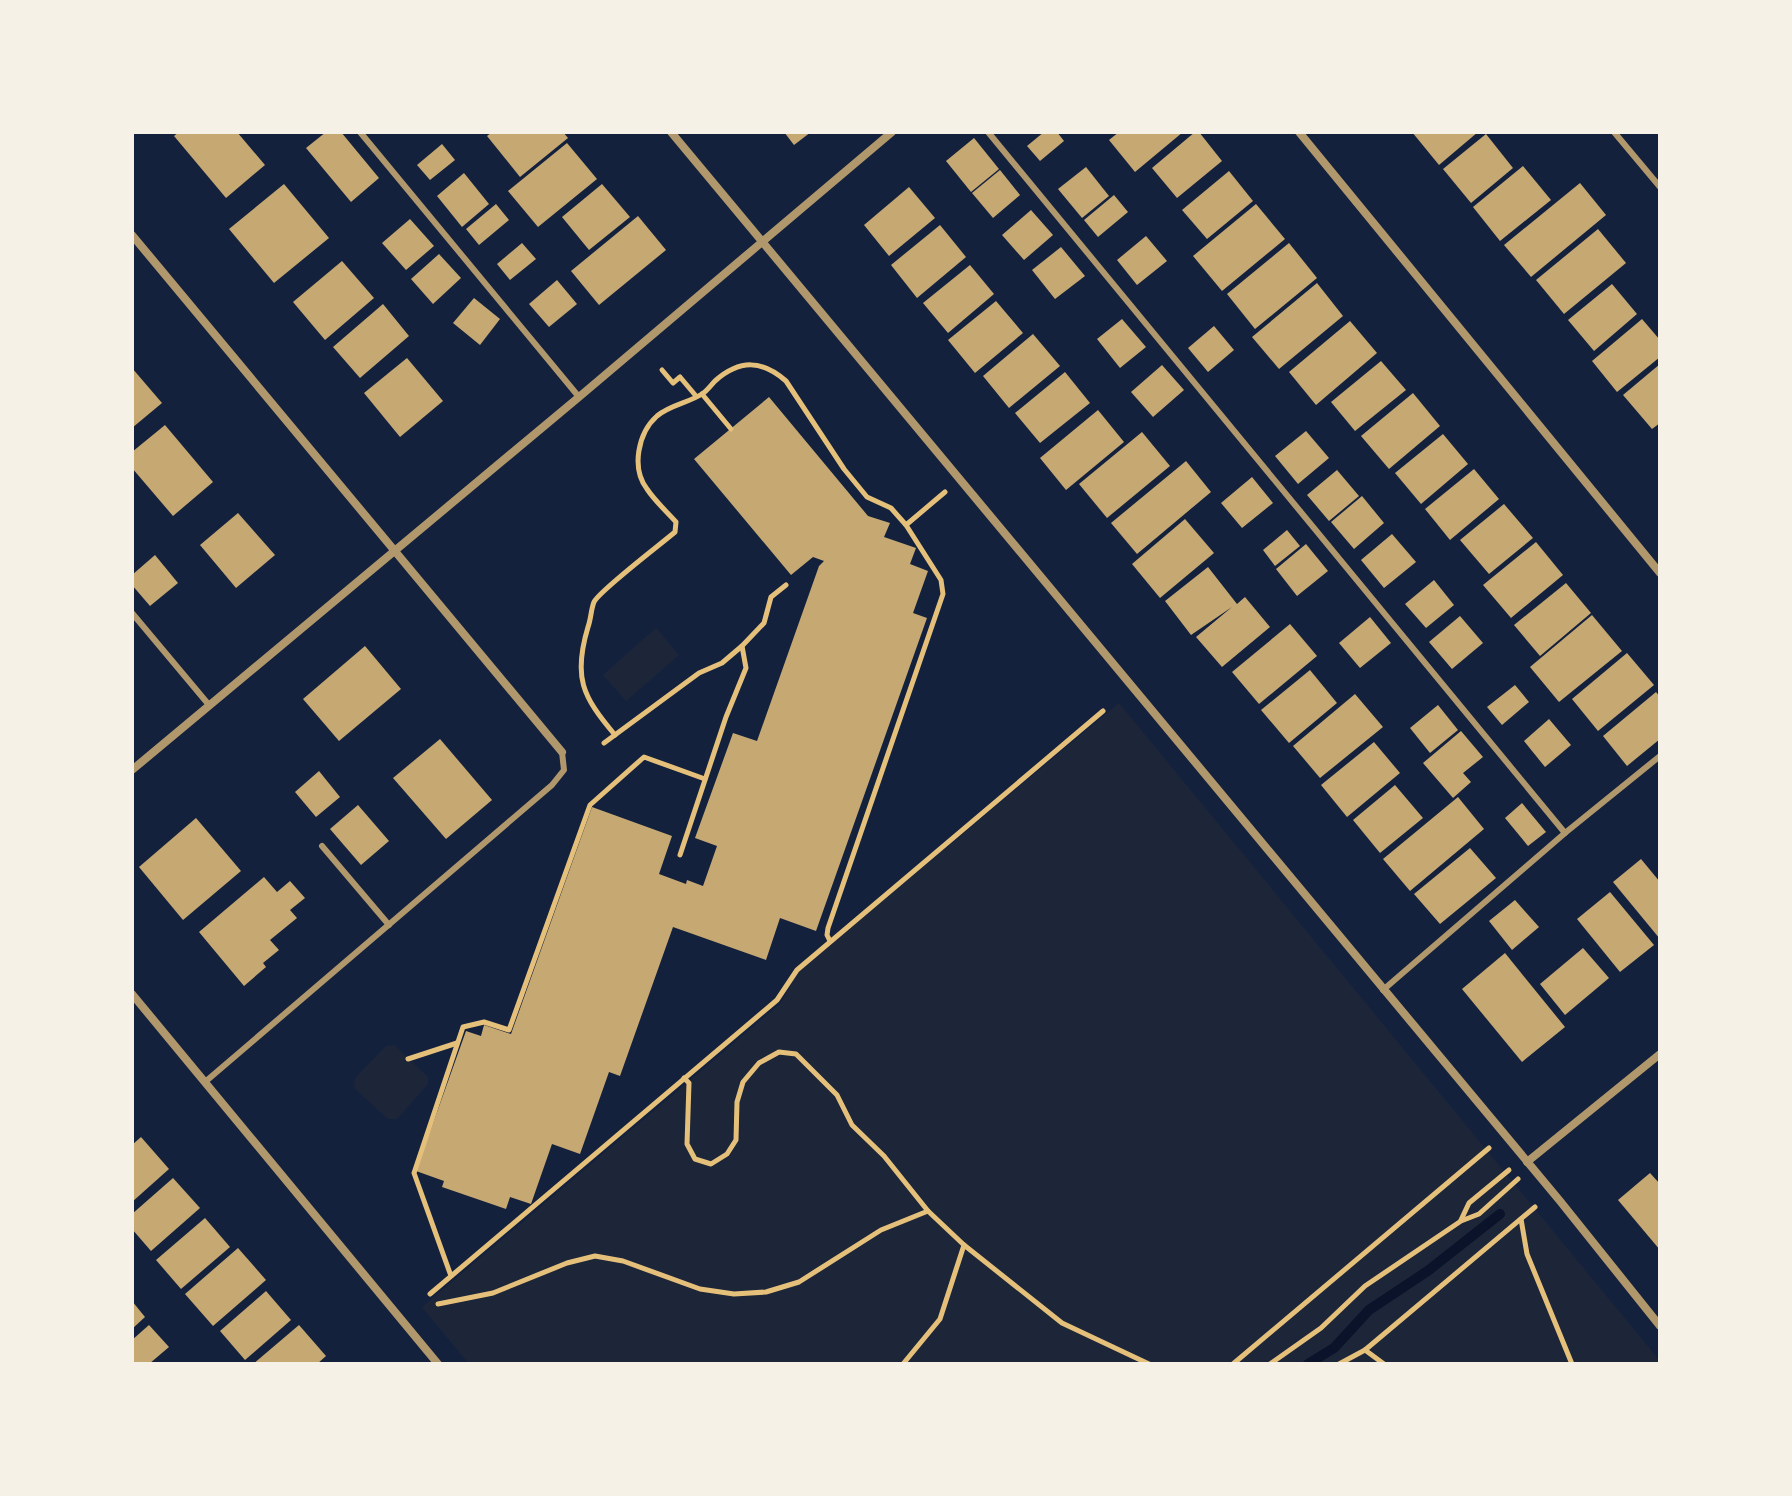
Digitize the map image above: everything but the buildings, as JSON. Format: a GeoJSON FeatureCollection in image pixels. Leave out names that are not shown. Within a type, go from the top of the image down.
{"type":"FeatureCollection","features":[{"type":"Feature","properties":{"kind":"street"},"geometry":{"type":"LineString","coordinates":[[671,132],[1660,1326]]}},
{"type":"Feature","properties":{"kind":"street"},"geometry":{"type":"LineString","coordinates":[[132,770],[892,132]]}},
{"type":"Feature","properties":{"kind":"street"},"geometry":{"type":"LineString","coordinates":[[1299,132],[1660,573]]}},
{"type":"Feature","properties":{"kind":"street"},"geometry":{"type":"LineString","coordinates":[[132,235],[562,752]]}},
{"type":"Feature","properties":{"kind":"street"},"geometry":{"type":"LineString","coordinates":[[132,994],[438,1364]]}},
{"type":"Feature","properties":{"kind":"street"},"geometry":{"type":"LineString","coordinates":[[1525,1163],[1660,1054]]}},
{"type":"Feature","properties":{"kind":"lane"},"geometry":{"type":"LineString","coordinates":[[360,132],[579,397]]}},
{"type":"Feature","properties":{"kind":"lane"},"geometry":{"type":"LineString","coordinates":[[988,132],[1565,833]]}},
{"type":"Feature","properties":{"kind":"lane"},"geometry":{"type":"LineString","coordinates":[[1614,132],[1660,187]]}},
{"type":"Feature","properties":{"kind":"lane"},"geometry":{"type":"LineString","coordinates":[[132,613],[209,705]]}},
{"type":"Feature","properties":{"kind":"lane"},"geometry":{"type":"LineString","coordinates":[[205,1082],[552,785],[564,770],[562,752]]}},
{"type":"Feature","properties":{"kind":"lane"},"geometry":{"type":"LineString","coordinates":[[1383,990],[1565,833],[1660,756]]}},
{"type":"Feature","properties":{"kind":"lane"},"geometry":{"type":"LineString","coordinates":[[322,846],[389,925]]}},
{"type":"Feature","properties":{"kind":"path"},"geometry":{"type":"LineString","coordinates":[[615,735],[592,707],[580,667],[594,601],[675,532],[677,527],[676,522],[644,487],[637,454],[643,435],[657,416],[699,395],[718,378],[738,366],[760,364],[774,370],[786,381],[827,446],[867,497],[891,508],[906,525],[941,580],[943,594],[828,928],[830,941]]}},
{"type":"Feature","properties":{"kind":"path"},"geometry":{"type":"LineString","coordinates":[[662,370],[673,383],[680,377],[731,429]]}},
{"type":"Feature","properties":{"kind":"path"},"geometry":{"type":"LineString","coordinates":[[906,525],[959,480]]}},
{"type":"Feature","properties":{"kind":"path"},"geometry":{"type":"LineString","coordinates":[[604,743],[699,673],[722,663],[742,646],[764,623],[771,597],[786,585]]}},
{"type":"Feature","properties":{"kind":"path"},"geometry":{"type":"LineString","coordinates":[[680,855],[726,717],[746,668],[742,646]]}},
{"type":"Feature","properties":{"kind":"path"},"geometry":{"type":"LineString","coordinates":[[430,1294],[777,1000],[797,970],[1103,711]]}},
{"type":"Feature","properties":{"kind":"path"},"geometry":{"type":"LineString","coordinates":[[451,1276],[414,1173],[463,1027],[484,1022],[509,1030],[590,805],[644,757],[705,779]]}},
{"type":"Feature","properties":{"kind":"path"},"geometry":{"type":"LineString","coordinates":[[408,1059],[458,1043]]}},
{"type":"Feature","properties":{"kind":"path"},"geometry":{"type":"LineString","coordinates":[[684,1078],[689,1083],[687,1144],[695,1159],[711,1164],[727,1154],[736,1140],[737,1102],[743,1082],[759,1063],[779,1052],[796,1054],[837,1095],[852,1125],[884,1156],[928,1211],[964,1245],[1062,1323],[1149,1364]]}},
{"type":"Feature","properties":{"kind":"path"},"geometry":{"type":"LineString","coordinates":[[1233,1364],[1489,1148]]}},
{"type":"Feature","properties":{"kind":"path"},"geometry":{"type":"LineString","coordinates":[[1461,1221],[1469,1203],[1510,1170],[1525,1163]]}},
{"type":"Feature","properties":{"kind":"path"},"geometry":{"type":"LineString","coordinates":[[1270,1364],[1321,1328],[1365,1286],[1461,1221],[1479,1214],[1517,1181],[1520,1173]]}},
{"type":"Feature","properties":{"kind":"path"},"geometry":{"type":"LineString","coordinates":[[1339,1364],[1365,1350],[1535,1207]]}},
{"type":"Feature","properties":{"kind":"path"},"geometry":{"type":"LineString","coordinates":[[438,1304],[493,1293],[567,1263],[595,1256],[623,1261],[700,1289],[734,1294],[766,1292],[799,1282],[881,1230],[928,1211]]}},
{"type":"Feature","properties":{"kind":"path"},"geometry":{"type":"LineString","coordinates":[[1521,1219],[1527,1254],[1572,1364]]}},
{"type":"Feature","properties":{"kind":"path"},"geometry":{"type":"LineString","coordinates":[[903,1364],[940,1319],[964,1245]]}},
{"type":"Feature","properties":{"kind":"path"},"geometry":{"type":"LineString","coordinates":[[1365,1350],[1384,1364]]}},
{"type":"Feature","properties":{"kind":"shaded area"},"geometry":{"type":"Polygon","coordinates":[[[656,628],[679,655],[626,701],[603,675],[656,628]]]}},
{"type":"Feature","properties":{"kind":"shaded area"},"geometry":{"type":"Polygon","coordinates":[[[1119,703],[1660,1364],[469,1364],[422,1307],[780,1004],[799,971],[1119,703]]]}},
{"type":"Feature","properties":{"kind":"shaded area"},"geometry":{"type":"Polygon","coordinates":[[[394,1045],[428,1077],[428,1084],[397,1119],[388,1119],[354,1088],[355,1078],[386,1046],[394,1045]]]}},
{"type":"Feature","properties":{"kind":"waterway"},"geometry":{"type":"LineString","coordinates":[[1308,1364],[1334,1348],[1369,1310],[1429,1270],[1500,1214]]}}]}
